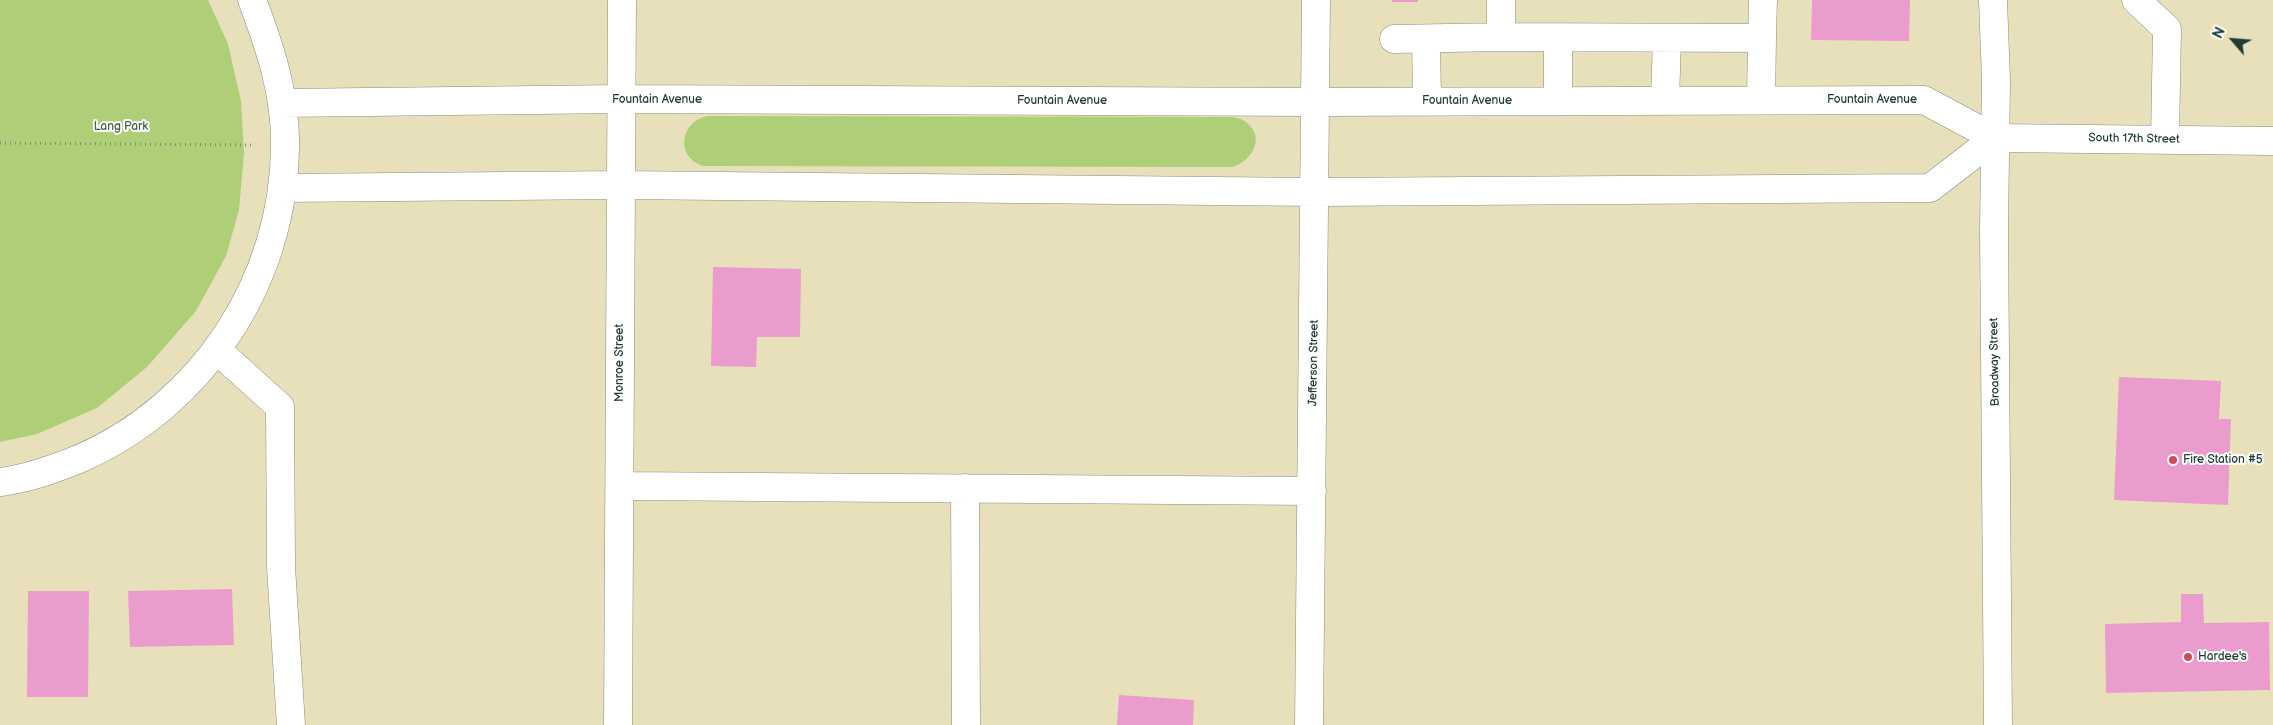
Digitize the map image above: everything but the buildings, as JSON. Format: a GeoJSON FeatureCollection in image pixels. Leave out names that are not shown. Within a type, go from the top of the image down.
{"type":"FeatureCollection","features":[{"type":"Feature","properties":{"kind":"street"},"geometry":{"type":"LineString","coordinates":[[0,482],[56,468],[100,450],[141,425],[178,395],[217,350],[237,322],[258,279],[274,234],[283,188],[286,145],[282,103],[271,50],[252,0]]}},
{"type":"Feature","properties":{"kind":"street","name":"Monroe Street"},"geometry":{"type":"LineString","coordinates":[[618,725],[622,0]]}},
{"type":"Feature","properties":{"kind":"street","name":"Jefferson Street"},"geometry":{"type":"LineString","coordinates":[[1309,725],[1316,0]]}},
{"type":"Feature","properties":{"kind":"street"},"geometry":{"type":"LineString","coordinates":[[1501,37],[1502,0]]}},
{"type":"Feature","properties":{"kind":"street"},"geometry":{"type":"LineString","coordinates":[[1761,100],[1763,0]]}},
{"type":"Feature","properties":{"kind":"street","name":"Broadway Street"},"geometry":{"type":"LineString","coordinates":[[1993,0],[1996,80],[1998,725]]}},
{"type":"Feature","properties":{"kind":"street"},"geometry":{"type":"LineString","coordinates":[[2136,0],[2167,29],[2165,140]]}},
{"type":"Feature","properties":{"kind":"street"},"geometry":{"type":"LineString","coordinates":[[1394,39],[1501,37],[1762,38]]}},
{"type":"Feature","properties":{"kind":"street"},"geometry":{"type":"LineString","coordinates":[[1558,38],[1558,100]]}},
{"type":"Feature","properties":{"kind":"street"},"geometry":{"type":"LineString","coordinates":[[1665,101],[1667,38]]}},
{"type":"Feature","properties":{"kind":"street"},"geometry":{"type":"LineString","coordinates":[[1426,39],[1427,100]]}},
{"type":"Feature","properties":{"kind":"street","name":"Fountain Avenue"},"geometry":{"type":"LineString","coordinates":[[282,103],[622,99],[1316,102],[1427,100],[1924,100],[1995,138]]}},
{"type":"Feature","properties":{"kind":"street"},"geometry":{"type":"LineString","coordinates":[[283,188],[621,185],[1315,192],[1930,188],[1995,138]]}},
{"type":"Feature","properties":{"kind":"street","name":"South 17th Street"},"geometry":{"type":"LineString","coordinates":[[1995,138],[2273,141]]}},
{"type":"Feature","properties":{"kind":"street"},"geometry":{"type":"LineString","coordinates":[[217,350],[280,408],[281,567],[291,725]]}},
{"type":"Feature","properties":{"kind":"street"},"geometry":{"type":"LineString","coordinates":[[620,486],[1312,491]]}},
{"type":"Feature","properties":{"kind":"street"},"geometry":{"type":"LineString","coordinates":[[965,488],[966,725]]}},
{"type":"Feature","properties":{"kind":"path"},"geometry":{"type":"LineString","coordinates":[[0,143],[286,145]]}},
{"type":"Feature","properties":{"kind":"green space","name":"Lang Park"},"geometry":{"type":"Polygon","coordinates":[[[0,0],[208,0],[228,44],[241,101],[244,153],[239,210],[226,256],[196,311],[147,367],[97,408],[37,434],[0,442],[0,0]]]}},
{"type":"Feature","properties":{"kind":"green space"},"geometry":{"type":"Polygon","coordinates":[[[707,116],[1230,117],[1245,121],[1253,129],[1256,142],[1250,155],[1232,167],[703,166],[694,162],[688,155],[684,140],[686,132],[691,125],[707,116]]]}},
{"type":"Feature","properties":{"kind":"place","name":"Fire Station #5"},"geometry":{"type":"Point","coordinates":[2173,460]}},
{"type":"Feature","properties":{"kind":"place","name":"Hardee's"},"geometry":{"type":"Point","coordinates":[2188,657]}}]}
